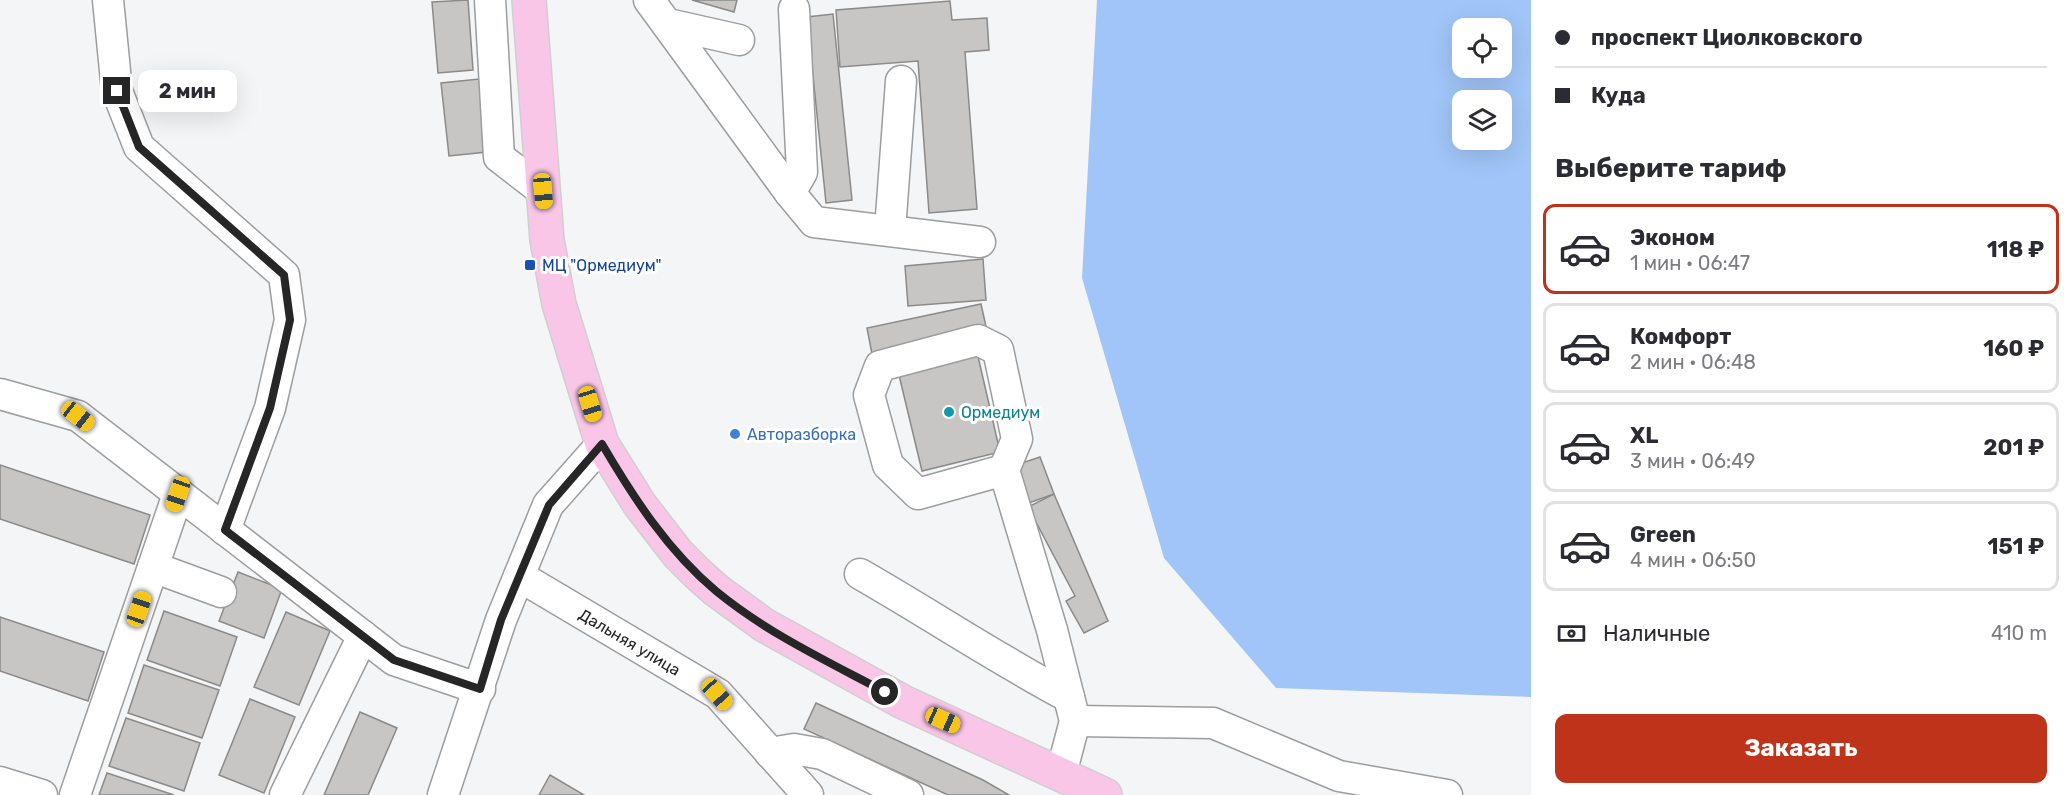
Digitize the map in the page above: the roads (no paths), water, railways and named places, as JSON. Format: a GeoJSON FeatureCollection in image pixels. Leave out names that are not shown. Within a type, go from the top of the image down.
{"type":"FeatureCollection","features":[{"type":"Feature","properties":{"kind":"main road"},"geometry":{"type":"LineString","coordinates":[[529,0],[547,240],[560,304],[602,444],[640,505],[678,554],[716,590],[764,625],[903,702],[1105,795]]}},
{"type":"Feature","properties":{"kind":"street"},"geometry":{"type":"LineString","coordinates":[[108,0],[117,91],[139,147],[284,275],[290,320],[273,397],[225,530]]}},
{"type":"Feature","properties":{"kind":"street"},"geometry":{"type":"LineString","coordinates":[[490,0],[499,157],[543,191]]}},
{"type":"Feature","properties":{"kind":"street"},"geometry":{"type":"LineString","coordinates":[[650,0],[790,193],[814,222],[829,226],[890,230],[980,242]]}},
{"type":"Feature","properties":{"kind":"street"},"geometry":{"type":"LineString","coordinates":[[790,193],[802,172],[794,9]]}},
{"type":"Feature","properties":{"kind":"street"},"geometry":{"type":"LineString","coordinates":[[668,24],[739,40]]}},
{"type":"Feature","properties":{"kind":"street"},"geometry":{"type":"LineString","coordinates":[[890,230],[901,81]]}},
{"type":"Feature","properties":{"kind":"street"},"geometry":{"type":"LineString","coordinates":[[1004,470],[918,494],[888,465],[869,395],[880,366],[978,340],[998,350],[1017,439],[1004,470],[1052,630],[1072,709],[1061,774]]}},
{"type":"Feature","properties":{"kind":"street"},"geometry":{"type":"LineString","coordinates":[[0,394],[78,416],[394,660],[480,689]]}},
{"type":"Feature","properties":{"kind":"street"},"geometry":{"type":"LineString","coordinates":[[443,795],[501,620],[549,505],[602,444]]}},
{"type":"Feature","properties":{"kind":"street"},"geometry":{"type":"LineString","coordinates":[[75,795],[178,494]]}},
{"type":"Feature","properties":{"kind":"street"},"geometry":{"type":"LineString","coordinates":[[153,567],[221,592]]}},
{"type":"Feature","properties":{"kind":"street"},"geometry":{"type":"LineString","coordinates":[[860,573],[1025,674],[1072,709],[1213,723],[1339,776],[1447,795]]}},
{"type":"Feature","properties":{"kind":"street","name":"Дальняя улица"},"geometry":{"type":"LineString","coordinates":[[519,576],[717,694],[808,795]]}},
{"type":"Feature","properties":{"kind":"street"},"geometry":{"type":"LineString","coordinates":[[285,795],[363,636]]}},
{"type":"Feature","properties":{"kind":"street"},"geometry":{"type":"LineString","coordinates":[[770,753],[794,749],[822,754],[908,795]]}},
{"type":"Feature","properties":{"kind":"street"},"geometry":{"type":"LineString","coordinates":[[0,782],[42,795]]}},
{"type":"Feature","properties":{"kind":"place","name":"МЦ \"Ормедиум\""},"geometry":{"type":"Point","coordinates":[530,265]}},
{"type":"Feature","properties":{"kind":"place","name":"Ормедиум"},"geometry":{"type":"Point","coordinates":[949,412]}},
{"type":"Feature","properties":{"kind":"place","name":"Авторазборка"},"geometry":{"type":"Point","coordinates":[735,434]}}]}
